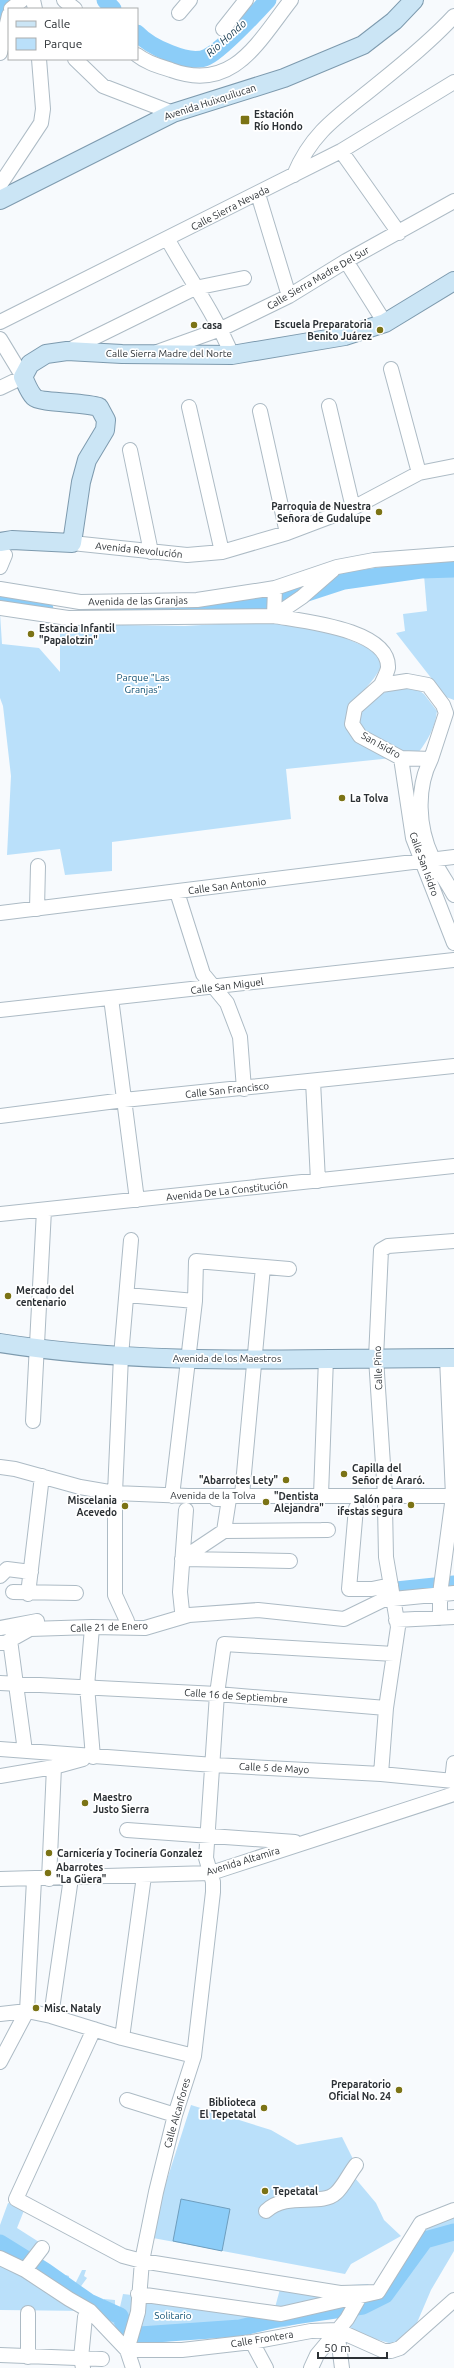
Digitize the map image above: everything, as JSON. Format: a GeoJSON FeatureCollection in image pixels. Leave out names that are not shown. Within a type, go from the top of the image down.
{"type":"FeatureCollection","features":[{"type":"Feature","properties":{"kind":"main road","name":"Avenida Huixquilucan"},"geometry":{"type":"LineString","coordinates":[[0,200],[173,112],[284,78],[363,45],[394,21],[414,0]]}},
{"type":"Feature","properties":{"kind":"main road","name":"Calle Sierra Madre del Norte"},"geometry":{"type":"LineString","coordinates":[[24,377],[30,364],[46,354],[67,351],[122,354],[232,354],[345,336],[385,323],[454,281]]}},
{"type":"Feature","properties":{"kind":"main road"},"geometry":{"type":"LineString","coordinates":[[24,377],[34,397],[41,401],[87,403],[98,407],[106,420],[105,430],[87,460],[81,482],[72,542]]}},
{"type":"Feature","properties":{"kind":"main road","name":"Avenida Revolución"},"geometry":{"type":"LineString","coordinates":[[2,555],[12,540],[72,542]]}},
{"type":"Feature","properties":{"kind":"main road","name":"Avenida de los Maestros"},"geometry":{"type":"LineString","coordinates":[[0,1343],[36,1349],[121,1356],[254,1359],[450,1358]]}},
{"type":"Feature","properties":{"kind":"street"},"geometry":{"type":"LineString","coordinates":[[12,8],[22,0]]}},
{"type":"Feature","properties":{"kind":"street"},"geometry":{"type":"LineString","coordinates":[[64,0],[74,8]]}},
{"type":"Feature","properties":{"kind":"street"},"geometry":{"type":"LineString","coordinates":[[179,13],[190,0]]}},
{"type":"Feature","properties":{"kind":"street"},"geometry":{"type":"LineString","coordinates":[[223,29],[246,0]]}},
{"type":"Feature","properties":{"kind":"street"},"geometry":{"type":"LineString","coordinates":[[138,56],[144,60],[188,76],[211,77],[246,58],[291,0]]}},
{"type":"Feature","properties":{"kind":"street"},"geometry":{"type":"LineString","coordinates":[[294,176],[301,158],[328,123],[380,83],[454,16]]}},
{"type":"Feature","properties":{"kind":"street"},"geometry":{"type":"LineString","coordinates":[[0,53],[8,19]]}},
{"type":"Feature","properties":{"kind":"street"},"geometry":{"type":"LineString","coordinates":[[0,185],[41,123],[43,109],[39,60]]}},
{"type":"Feature","properties":{"kind":"street"},"geometry":{"type":"LineString","coordinates":[[76,60],[102,86],[173,112]]}},
{"type":"Feature","properties":{"kind":"street","name":"Calle Sierra Nevada"},"geometry":{"type":"LineString","coordinates":[[0,322],[168,240],[294,176],[341,151],[454,82]]}},
{"type":"Feature","properties":{"kind":"street"},"geometry":{"type":"LineString","coordinates":[[341,151],[399,233]]}},
{"type":"Feature","properties":{"kind":"street"},"geometry":{"type":"LineString","coordinates":[[258,194],[289,296]]}},
{"type":"Feature","properties":{"kind":"street","name":"Calle Sierra Madre Del Sur"},"geometry":{"type":"LineString","coordinates":[[155,353],[221,329],[289,296],[346,261],[399,233],[454,201]]}},
{"type":"Feature","properties":{"kind":"street"},"geometry":{"type":"LineString","coordinates":[[168,240],[195,288],[221,329],[232,354]]}},
{"type":"Feature","properties":{"kind":"street"},"geometry":{"type":"LineString","coordinates":[[346,261],[385,323]]}},
{"type":"Feature","properties":{"kind":"street"},"geometry":{"type":"LineString","coordinates":[[67,351],[195,288],[244,278]]}},
{"type":"Feature","properties":{"kind":"street"},"geometry":{"type":"LineString","coordinates":[[0,339],[24,377],[0,388]]}},
{"type":"Feature","properties":{"kind":"street"},"geometry":{"type":"LineString","coordinates":[[391,369],[419,474]]}},
{"type":"Feature","properties":{"kind":"street"},"geometry":{"type":"LineString","coordinates":[[329,406],[353,508]]}},
{"type":"Feature","properties":{"kind":"street"},"geometry":{"type":"LineString","coordinates":[[189,407],[222,552]]}},
{"type":"Feature","properties":{"kind":"street"},"geometry":{"type":"LineString","coordinates":[[260,411],[286,533]]}},
{"type":"Feature","properties":{"kind":"street"},"geometry":{"type":"LineString","coordinates":[[130,450],[151,552]]}},
{"type":"Feature","properties":{"kind":"street","name":"Avenida Revolución"},"geometry":{"type":"LineString","coordinates":[[72,542],[187,555],[222,552],[286,533],[353,508],[419,474],[454,466]]}},
{"type":"Feature","properties":{"kind":"street","name":"Avenida de las Granjas"},"geometry":{"type":"LineString","coordinates":[[274,603],[337,566],[374,560],[454,554]]}},
{"type":"Feature","properties":{"kind":"street","name":"Avenida de las Granjas"},"geometry":{"type":"LineString","coordinates":[[0,608],[68,618],[189,618],[302,597],[326,578],[337,566]]}},
{"type":"Feature","properties":{"kind":"street","name":"Avenida de las Granjas"},"geometry":{"type":"LineString","coordinates":[[0,588],[80,602],[197,600],[274,603],[330,626],[361,636],[377,645],[386,658],[388,668],[381,685]]}},
{"type":"Feature","properties":{"kind":"street"},"geometry":{"type":"LineString","coordinates":[[189,618],[197,600]]}},
{"type":"Feature","properties":{"kind":"street"},"geometry":{"type":"LineString","coordinates":[[381,685],[407,681],[428,685],[443,705],[446,713],[431,759]]}},
{"type":"Feature","properties":{"kind":"street","name":"San Isidro"},"geometry":{"type":"LineString","coordinates":[[381,685],[355,708],[352,724],[360,736],[401,758],[431,759]]}},
{"type":"Feature","properties":{"kind":"street","name":"Calle San Isidro"},"geometry":{"type":"LineString","coordinates":[[401,758],[413,838],[428,861],[454,894]]}},
{"type":"Feature","properties":{"kind":"street","name":"Calle San Isidro"},"geometry":{"type":"LineString","coordinates":[[431,759],[424,772],[420,799],[428,861],[454,943]]}},
{"type":"Feature","properties":{"kind":"street","name":"Calle San Antonio"},"geometry":{"type":"LineString","coordinates":[[0,913],[454,857]]}},
{"type":"Feature","properties":{"kind":"street"},"geometry":{"type":"LineString","coordinates":[[37,909],[38,866]]}},
{"type":"Feature","properties":{"kind":"street"},"geometry":{"type":"LineString","coordinates":[[177,892],[203,974],[227,1003],[240,1037],[244,1089]]}},
{"type":"Feature","properties":{"kind":"street","name":"Calle San Miguel"},"geometry":{"type":"LineString","coordinates":[[0,1010],[214,988],[454,960]]}},
{"type":"Feature","properties":{"kind":"street"},"geometry":{"type":"LineString","coordinates":[[110,998],[137,1200]]}},
{"type":"Feature","properties":{"kind":"street","name":"Calle San Francisco"},"geometry":{"type":"LineString","coordinates":[[0,1116],[124,1100],[244,1089],[313,1080],[454,1066]]}},
{"type":"Feature","properties":{"kind":"street"},"geometry":{"type":"LineString","coordinates":[[313,1080],[318,1181]]}},
{"type":"Feature","properties":{"kind":"street","name":"Avenida De La Constitución"},"geometry":{"type":"LineString","coordinates":[[0,1214],[454,1166]]}},
{"type":"Feature","properties":{"kind":"street"},"geometry":{"type":"LineString","coordinates":[[33,1421],[44,1210]]}},
{"type":"Feature","properties":{"kind":"street"},"geometry":{"type":"LineString","coordinates":[[127,1624],[115,1596],[115,1493],[121,1356],[131,1240]]}},
{"type":"Feature","properties":{"kind":"street","name":"Calle Pino"},"geometry":{"type":"LineString","coordinates":[[381,1774],[386,1708],[397,1623],[390,1592],[386,1557],[385,1501],[376,1358],[380,1256],[381,1250],[388,1246],[454,1241]]}},
{"type":"Feature","properties":{"kind":"street"},"geometry":{"type":"LineString","coordinates":[[172,1496],[187,1358],[195,1301],[196,1261],[289,1269]]}},
{"type":"Feature","properties":{"kind":"street"},"geometry":{"type":"LineString","coordinates":[[242,1495],[263,1266]]}},
{"type":"Feature","properties":{"kind":"street"},"geometry":{"type":"LineString","coordinates":[[127,1296],[195,1301]]}},
{"type":"Feature","properties":{"kind":"street"},"geometry":{"type":"LineString","coordinates":[[321,1495],[326,1358]]}},
{"type":"Feature","properties":{"kind":"street"},"geometry":{"type":"LineString","coordinates":[[440,1618],[445,1589],[453,1496],[450,1358]]}},
{"type":"Feature","properties":{"kind":"street","name":"Avenida de la Tolva"},"geometry":{"type":"LineString","coordinates":[[0,1467],[42,1476],[80,1487],[115,1493],[172,1496],[321,1495],[385,1501],[453,1496]]}},
{"type":"Feature","properties":{"kind":"street"},"geometry":{"type":"LineString","coordinates":[[28,1594],[42,1476]]}},
{"type":"Feature","properties":{"kind":"street"},"geometry":{"type":"LineString","coordinates":[[211,1499],[229,1499],[224,1531]]}},
{"type":"Feature","properties":{"kind":"street"},"geometry":{"type":"LineString","coordinates":[[356,1508],[349,1589],[372,1589],[390,1592],[445,1589]]}},
{"type":"Feature","properties":{"kind":"street"},"geometry":{"type":"LineString","coordinates":[[182,1611],[180,1592],[186,1510]]}},
{"type":"Feature","properties":{"kind":"street"},"geometry":{"type":"LineString","coordinates":[[182,1559],[224,1531],[322,1530]]}},
{"type":"Feature","properties":{"kind":"street"},"geometry":{"type":"LineString","coordinates":[[182,1559],[290,1562]]}},
{"type":"Feature","properties":{"kind":"street"},"geometry":{"type":"LineString","coordinates":[[0,1576],[7,1569],[31,1572]]}},
{"type":"Feature","properties":{"kind":"street"},"geometry":{"type":"LineString","coordinates":[[13,1592],[28,1594],[76,1593]]}},
{"type":"Feature","properties":{"kind":"street"},"geometry":{"type":"LineString","coordinates":[[0,1628],[51,1619],[127,1624],[145,1622],[182,1611],[202,1611],[258,1604],[333,1614],[344,1619],[390,1592]]}},
{"type":"Feature","properties":{"kind":"street","name":"Calle 21 de Enero"},"geometry":{"type":"LineString","coordinates":[[5,1641],[30,1629],[127,1624],[145,1628],[202,1611]]}},
{"type":"Feature","properties":{"kind":"street"},"geometry":{"type":"LineString","coordinates":[[397,1623],[454,1617]]}},
{"type":"Feature","properties":{"kind":"street"},"geometry":{"type":"LineString","coordinates":[[0,1776],[54,1767],[93,1757],[87,1686],[92,1644],[92,1628]]}},
{"type":"Feature","properties":{"kind":"street"},"geometry":{"type":"LineString","coordinates":[[5,1641],[16,1684],[25,1751]]}},
{"type":"Feature","properties":{"kind":"street","name":"Calle Alcanfores"},"geometry":{"type":"LineString","coordinates":[[128,2346],[136,2320],[142,2261],[175,2115],[194,2056],[213,1892],[211,1873],[206,1858],[214,1765],[217,1694],[224,1644],[394,1654]]}},
{"type":"Feature","properties":{"kind":"street","name":"Calle 16 de Septiembre"},"geometry":{"type":"LineString","coordinates":[[0,1683],[87,1686],[217,1694],[386,1708]]}},
{"type":"Feature","properties":{"kind":"street","name":"Calle 5 de Mayo"},"geometry":{"type":"LineString","coordinates":[[0,1749],[214,1765],[381,1774],[453,1785]]}},
{"type":"Feature","properties":{"kind":"street"},"geometry":{"type":"LineString","coordinates":[[453,1785],[454,1763]]}},
{"type":"Feature","properties":{"kind":"street"},"geometry":{"type":"LineString","coordinates":[[49,1879],[54,1767]]}},
{"type":"Feature","properties":{"kind":"street","name":"Avenida Altamira"},"geometry":{"type":"LineString","coordinates":[[0,1879],[34,1880],[211,1873],[301,1843],[453,1785]]}},
{"type":"Feature","properties":{"kind":"street"},"geometry":{"type":"LineString","coordinates":[[127,1830],[301,1843]]}},
{"type":"Feature","properties":{"kind":"street"},"geometry":{"type":"LineString","coordinates":[[122,2038],[144,1876]]}},
{"type":"Feature","properties":{"kind":"street"},"geometry":{"type":"LineString","coordinates":[[51,2016],[71,1878]]}},
{"type":"Feature","properties":{"kind":"street"},"geometry":{"type":"LineString","coordinates":[[0,2062],[27,2011],[34,1880]]}},
{"type":"Feature","properties":{"kind":"street"},"geometry":{"type":"LineString","coordinates":[[0,2014],[27,2011],[51,2016],[122,2038],[194,2056]]}},
{"type":"Feature","properties":{"kind":"street"},"geometry":{"type":"LineString","coordinates":[[94,2029],[16,2199],[123,2256],[142,2261],[340,2293],[378,2292]]}},
{"type":"Feature","properties":{"kind":"street"},"geometry":{"type":"LineString","coordinates":[[127,2100],[175,2115]]}},
{"type":"Feature","properties":{"kind":"street"},"geometry":{"type":"LineString","coordinates":[[266,2211],[274,2204],[299,2199],[329,2198],[337,2193],[356,2165]]}},
{"type":"Feature","properties":{"kind":"street"},"geometry":{"type":"LineString","coordinates":[[138,2294],[281,2314],[359,2298],[378,2292],[420,2223],[454,2210]]}},
{"type":"Feature","properties":{"kind":"street"},"geometry":{"type":"LineString","coordinates":[[0,2258],[32,2261],[68,2299],[90,2310],[128,2346],[133,2368]]}},
{"type":"Feature","properties":{"kind":"street"},"geometry":{"type":"LineString","coordinates":[[311,2368],[317,2355],[347,2319],[359,2298]]}},
{"type":"Feature","properties":{"kind":"street"},"geometry":{"type":"LineString","coordinates":[[337,2330],[384,2351],[391,2351],[400,2348],[454,2300]]}},
{"type":"Feature","properties":{"kind":"street"},"geometry":{"type":"LineString","coordinates":[[28,2313],[33,2361]]}},
{"type":"Feature","properties":{"kind":"street"},"geometry":{"type":"LineString","coordinates":[[82,2363],[85,2317]]}},
{"type":"Feature","properties":{"kind":"street"},"geometry":{"type":"LineString","coordinates":[[337,2330],[342,2368]]}},
{"type":"Feature","properties":{"kind":"street","name":"Calle Frontera"},"geometry":{"type":"LineString","coordinates":[[128,2346],[182,2350],[252,2342],[311,2331],[337,2330]]}},
{"type":"Feature","properties":{"kind":"street"},"geometry":{"type":"LineString","coordinates":[[252,2342],[266,2368]]}},
{"type":"Feature","properties":{"kind":"street"},"geometry":{"type":"LineString","coordinates":[[0,2355],[33,2361],[82,2363],[102,2359]]}},
{"type":"Feature","properties":{"kind":"green space"},"geometry":{"type":"Polygon","coordinates":[[[454,574],[454,700],[446,697],[396,633],[405,631],[403,614],[427,611],[424,575],[454,574]]]}},
{"type":"Feature","properties":{"kind":"green space","name":"Parque \"Las Granjas\""},"geometry":{"type":"Polygon","coordinates":[[[0,613],[2,644],[39,648],[60,672],[60,624],[185,626],[253,622],[295,625],[338,635],[378,652],[382,665],[374,678],[347,710],[356,740],[392,758],[286,769],[291,819],[112,842],[112,871],[65,875],[60,849],[7,855],[11,776],[3,706],[0,698],[0,613]]]}},
{"type":"Feature","properties":{"kind":"green space"},"geometry":{"type":"Polygon","coordinates":[[[414,687],[424,694],[437,711],[435,723],[418,753],[400,753],[364,733],[357,724],[358,713],[377,696],[396,689],[414,687]]]}},
{"type":"Feature","properties":{"kind":"green space","name":"Tepetatal"},"geometry":{"type":"Polygon","coordinates":[[[191,2105],[271,2130],[297,2145],[342,2137],[356,2165],[355,2178],[376,2203],[384,2220],[401,2236],[351,2264],[345,2274],[153,2238],[164,2189],[191,2105]]]}},
{"type":"Feature","properties":{"kind":"green space","name":"Solitario"},"geometry":{"type":"Polygon","coordinates":[[[8,2203],[25,2208],[17,2228],[39,2242],[34,2258],[63,2279],[66,2275],[69,2276],[69,2280],[75,2284],[82,2270],[86,2270],[84,2276],[87,2278],[79,2289],[84,2299],[86,2296],[90,2298],[91,2302],[103,2305],[104,2299],[115,2300],[115,2306],[120,2307],[123,2294],[132,2295],[130,2325],[143,2324],[144,2299],[273,2315],[280,2289],[369,2284],[355,2296],[365,2299],[424,2227],[454,2213],[454,2251],[431,2290],[416,2325],[399,2346],[345,2330],[346,2312],[285,2327],[146,2344],[135,2342],[121,2336],[0,2252],[0,2225],[8,2203]]]}},
{"type":"Feature","properties":{"kind":"green space"},"geometry":{"type":"Polygon","coordinates":[[[0,2258],[90,2311],[0,2310],[0,2258]]]}},
{"type":"Feature","properties":{"kind":"shaded area"},"geometry":{"type":"Polygon","coordinates":[[[181,2199],[230,2209],[222,2251],[173,2241],[181,2199]]]}},
{"type":"Feature","properties":{"kind":"waterway","name":"Rio Hondo"},"geometry":{"type":"LineString","coordinates":[[0,12],[4,0]]}},
{"type":"Feature","properties":{"kind":"waterway","name":"Rio Hondo"},"geometry":{"type":"LineString","coordinates":[[105,0],[112,8]]}},
{"type":"Feature","properties":{"kind":"waterway","name":"Rio Hondo"},"geometry":{"type":"LineString","coordinates":[[138,34],[150,44],[180,57],[190,59],[207,57],[221,47],[268,0]]}},
{"type":"Feature","properties":{"kind":"waterway"},"geometry":{"type":"LineString","coordinates":[[115,612],[177,608],[207,610],[286,600],[344,581],[421,570],[454,569]]}},
{"type":"Feature","properties":{"kind":"waterway"},"geometry":{"type":"LineString","coordinates":[[0,600],[45,609]]}},
{"type":"Feature","properties":{"kind":"waterway"},"geometry":{"type":"LineString","coordinates":[[377,1592],[454,1584]]}},
{"type":"Feature","properties":{"kind":"waterway"},"geometry":{"type":"LineString","coordinates":[[0,2243],[45,2271],[89,2302],[120,2316],[125,2327],[140,2335],[240,2328],[280,2318],[363,2306],[385,2295],[425,2240],[454,2232]]}},
{"type":"Feature","properties":{"kind":"place","name":"Estación Río Hondo"},"geometry":{"type":"Point","coordinates":[245,120]}},
{"type":"Feature","properties":{"kind":"place","name":"casa"},"geometry":{"type":"Point","coordinates":[194,325]}},
{"type":"Feature","properties":{"kind":"place","name":"Escuela Preparatoria Benito Juárez"},"geometry":{"type":"Point","coordinates":[380,330]}},
{"type":"Feature","properties":{"kind":"place","name":"Parroquia de Nuestra Señora de Gudalupe"},"geometry":{"type":"Point","coordinates":[379,512]}},
{"type":"Feature","properties":{"kind":"place","name":"Estancia Infantil \"Papalotzin\""},"geometry":{"type":"Point","coordinates":[31,634]}},
{"type":"Feature","properties":{"kind":"place","name":"La Tolva"},"geometry":{"type":"Point","coordinates":[342,798]}},
{"type":"Feature","properties":{"kind":"place","name":"Mercado del centenario"},"geometry":{"type":"Point","coordinates":[8,1296]}},
{"type":"Feature","properties":{"kind":"place","name":"Capilla del Señor de Araró."},"geometry":{"type":"Point","coordinates":[344,1474]}},
{"type":"Feature","properties":{"kind":"place","name":"\"Abarrotes Lety\""},"geometry":{"type":"Point","coordinates":[286,1480]}},
{"type":"Feature","properties":{"kind":"place","name":"\"Dentista Alejandra\""},"geometry":{"type":"Point","coordinates":[266,1502]}},
{"type":"Feature","properties":{"kind":"place","name":"Salón para ifestas segura"},"geometry":{"type":"Point","coordinates":[411,1505]}},
{"type":"Feature","properties":{"kind":"place","name":"Miscelania Acevedo"},"geometry":{"type":"Point","coordinates":[125,1506]}},
{"type":"Feature","properties":{"kind":"place","name":"Maestro Justo Sierra"},"geometry":{"type":"Point","coordinates":[85,1803]}},
{"type":"Feature","properties":{"kind":"place","name":"Carnicería y Tocinería Gonzalez"},"geometry":{"type":"Point","coordinates":[49,1853]}},
{"type":"Feature","properties":{"kind":"place","name":"Abarrotes \"La Güera\""},"geometry":{"type":"Point","coordinates":[48,1873]}},
{"type":"Feature","properties":{"kind":"place","name":"Misc. Nataly"},"geometry":{"type":"Point","coordinates":[36,2008]}},
{"type":"Feature","properties":{"kind":"place","name":"Preparatorio Oficial No. 24"},"geometry":{"type":"Point","coordinates":[399,2090]}},
{"type":"Feature","properties":{"kind":"place","name":"Biblioteca El Tepetatal"},"geometry":{"type":"Point","coordinates":[264,2108]}},
{"type":"Feature","properties":{"kind":"place","name":"Tepetatal"},"geometry":{"type":"Point","coordinates":[265,2191]}}]}
